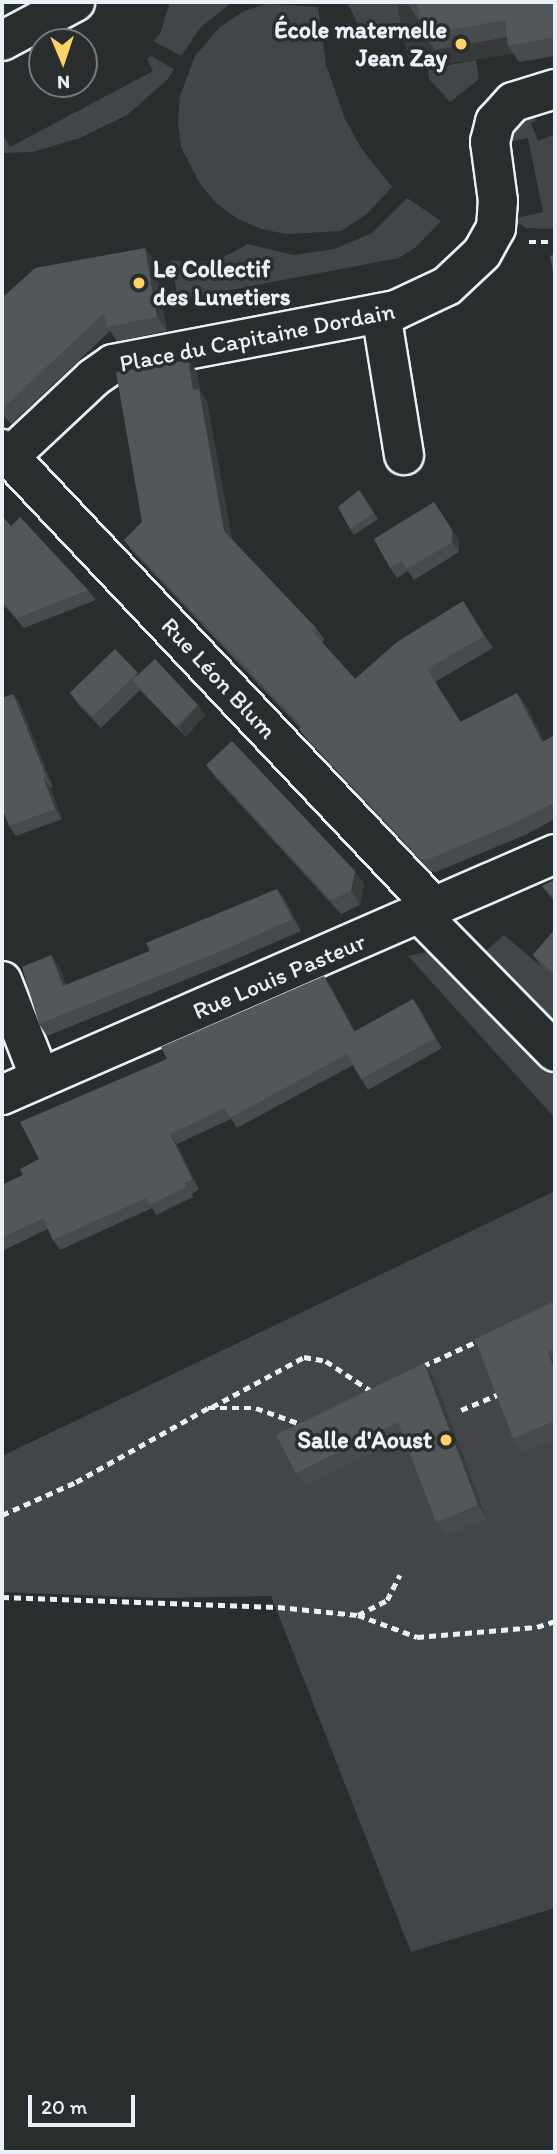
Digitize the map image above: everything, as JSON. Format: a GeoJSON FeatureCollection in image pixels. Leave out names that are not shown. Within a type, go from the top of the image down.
{"type":"FeatureCollection","features":[{"type":"Feature","properties":{"kind":"street"},"geometry":{"type":"LineString","coordinates":[[2,41],[75,2]]}},
{"type":"Feature","properties":{"kind":"street","name":"Place du Capitaine Dordain"},"geometry":{"type":"LineString","coordinates":[[6,453],[113,364],[381,313],[431,296],[447,286],[482,253],[498,220],[489,142],[495,122],[513,102],[555,89]]}},
{"type":"Feature","properties":{"kind":"street"},"geometry":{"type":"LineString","coordinates":[[381,313],[404,455]]}},
{"type":"Feature","properties":{"kind":"street","name":"Rue Léon Blum"},"geometry":{"type":"LineString","coordinates":[[6,453],[555,1052]]}},
{"type":"Feature","properties":{"kind":"street","name":"Rue Louis Pasteur"},"geometry":{"type":"LineString","coordinates":[[2,1095],[555,854]]}},
{"type":"Feature","properties":{"kind":"street"},"geometry":{"type":"LineString","coordinates":[[2,981],[40,1078]]}},
{"type":"Feature","properties":{"kind":"path"},"geometry":{"type":"LineString","coordinates":[[420,1368],[494,1333]]}},
{"type":"Feature","properties":{"kind":"path"},"geometry":{"type":"LineString","coordinates":[[2,1515],[76,1482],[303,1357],[326,1361],[370,1391]]}},
{"type":"Feature","properties":{"kind":"path"},"geometry":{"type":"LineString","coordinates":[[359,1397],[383,1385]]}},
{"type":"Feature","properties":{"kind":"path"},"geometry":{"type":"LineString","coordinates":[[461,1410],[508,1391]]}},
{"type":"Feature","properties":{"kind":"path"},"geometry":{"type":"LineString","coordinates":[[208,1408],[256,1408],[299,1425],[311,1419]]}},
{"type":"Feature","properties":{"kind":"path"},"geometry":{"type":"LineString","coordinates":[[358,1615],[387,1600],[400,1575]]}},
{"type":"Feature","properties":{"kind":"path"},"geometry":{"type":"LineString","coordinates":[[2,1597],[278,1606],[358,1615],[417,1637],[537,1627],[555,1621]]}},
{"type":"Feature","properties":{"kind":"shaded area"},"geometry":{"type":"Polygon","coordinates":[[[170,2],[232,2],[201,27],[181,56],[153,41],[160,34],[170,2]]]}},
{"type":"Feature","properties":{"kind":"shaded area"},"geometry":{"type":"Polygon","coordinates":[[[347,2],[397,2],[401,23],[361,31],[347,2]]]}},
{"type":"Feature","properties":{"kind":"shaded area","name":"École maternelle Jean Zay"},"geometry":{"type":"Polygon","coordinates":[[[397,2],[509,2],[518,53],[410,70],[397,2]]]}},
{"type":"Feature","properties":{"kind":"shaded area"},"geometry":{"type":"Polygon","coordinates":[[[266,4],[318,7],[326,65],[345,119],[361,148],[392,187],[367,214],[341,231],[286,234],[261,229],[238,219],[216,203],[200,184],[181,147],[178,122],[180,96],[195,56],[220,27],[244,11],[266,4]]]}},
{"type":"Feature","properties":{"kind":"shaded area"},"geometry":{"type":"Polygon","coordinates":[[[151,56],[174,69],[167,80],[127,115],[80,138],[33,152],[2,153],[2,133],[10,147],[153,71],[147,59],[151,56]]]}},
{"type":"Feature","properties":{"kind":"shaded area"},"geometry":{"type":"Polygon","coordinates":[[[476,60],[479,79],[450,102],[429,79],[428,69],[476,60]]]}},
{"type":"Feature","properties":{"kind":"shaded area"},"geometry":{"type":"Polygon","coordinates":[[[529,105],[536,121],[531,123],[538,141],[555,134],[555,229],[526,228],[512,219],[543,212],[528,138],[498,144],[529,105]]]}},
{"type":"Feature","properties":{"kind":"shaded area"},"geometry":{"type":"Polygon","coordinates":[[[407,198],[441,221],[416,247],[399,258],[178,300],[171,260],[193,263],[218,260],[248,244],[294,255],[334,249],[372,233],[407,198]]]}},
{"type":"Feature","properties":{"kind":"shaded area"},"geometry":{"type":"Polygon","coordinates":[[[504,935],[555,978],[555,1118],[408,956],[432,951],[462,972],[504,935]]]}},
{"type":"Feature","properties":{"kind":"shaded area"},"geometry":{"type":"Polygon","coordinates":[[[555,1191],[555,1908],[411,1952],[271,1596],[161,1598],[2,1592],[2,1456],[555,1191]]]}},
{"type":"Feature","properties":{"kind":"building"},"geometry":{"type":"Polygon","coordinates":[[[407,2],[555,2],[555,37],[508,46],[505,20],[424,34],[417,4],[408,5],[407,2]]]}},
{"type":"Feature","properties":{"kind":"building"},"geometry":{"type":"Polygon","coordinates":[[[145,248],[157,317],[107,327],[104,313],[2,409],[2,298],[35,268],[145,248]]]}},
{"type":"Feature","properties":{"kind":"building"},"geometry":{"type":"Polygon","coordinates":[[[555,254],[555,283],[550,256],[555,254]]]}},
{"type":"Feature","properties":{"kind":"building"},"geometry":{"type":"Polygon","coordinates":[[[188,360],[193,390],[199,389],[224,531],[316,628],[312,631],[355,679],[397,642],[463,601],[484,636],[427,669],[460,722],[517,693],[542,742],[555,735],[555,802],[519,821],[427,860],[421,859],[299,729],[302,726],[124,540],[142,522],[116,372],[188,360]]]}},
{"type":"Feature","properties":{"kind":"building"},"geometry":{"type":"Polygon","coordinates":[[[359,490],[374,513],[350,529],[338,507],[359,490]]]}},
{"type":"Feature","properties":{"kind":"building"},"geometry":{"type":"Polygon","coordinates":[[[434,502],[452,530],[452,542],[407,569],[402,561],[390,568],[374,539],[434,502]]]}},
{"type":"Feature","properties":{"kind":"building"},"geometry":{"type":"Polygon","coordinates":[[[2,516],[11,526],[20,517],[88,590],[17,618],[2,601],[2,516]]]}},
{"type":"Feature","properties":{"kind":"building"},"geometry":{"type":"Polygon","coordinates":[[[115,649],[138,673],[93,717],[70,693],[115,649]]]}},
{"type":"Feature","properties":{"kind":"building"},"geometry":{"type":"Polygon","coordinates":[[[155,659],[198,705],[175,726],[132,680],[155,659]]]}},
{"type":"Feature","properties":{"kind":"building"},"geometry":{"type":"Polygon","coordinates":[[[13,694],[46,776],[43,777],[55,809],[9,826],[2,807],[2,698],[13,694]]]}},
{"type":"Feature","properties":{"kind":"building"},"geometry":{"type":"Polygon","coordinates":[[[232,741],[355,871],[351,891],[331,900],[206,765],[232,741]]]}},
{"type":"Feature","properties":{"kind":"building"},"geometry":{"type":"Polygon","coordinates":[[[555,880],[555,898],[542,886],[555,880]]]}},
{"type":"Feature","properties":{"kind":"building"},"geometry":{"type":"Polygon","coordinates":[[[277,889],[293,919],[219,952],[39,1024],[22,967],[51,955],[63,986],[150,951],[146,943],[277,889]]]}},
{"type":"Feature","properties":{"kind":"building"},"geometry":{"type":"Polygon","coordinates":[[[555,929],[555,974],[533,955],[555,929]]]}},
{"type":"Feature","properties":{"kind":"building"},"geometry":{"type":"Polygon","coordinates":[[[324,976],[354,1032],[413,999],[435,1038],[361,1079],[347,1054],[230,1118],[225,1108],[170,1134],[192,1179],[185,1183],[186,1187],[149,1205],[146,1198],[53,1240],[43,1218],[2,1238],[2,1185],[23,1175],[20,1169],[39,1159],[20,1122],[167,1059],[161,1047],[324,976]]]}},
{"type":"Feature","properties":{"kind":"building"},"geometry":{"type":"Polygon","coordinates":[[[555,1301],[555,1348],[548,1352],[555,1371],[555,1421],[513,1438],[475,1339],[555,1301]]]}},
{"type":"Feature","properties":{"kind":"building"},"geometry":{"type":"Polygon","coordinates":[[[424,1363],[478,1505],[436,1522],[398,1422],[296,1473],[276,1435],[424,1363]]]}},
{"type":"Feature","properties":{"kind":"place","name":"École maternelle Jean Zay"},"geometry":{"type":"Point","coordinates":[461,44]}},
{"type":"Feature","properties":{"kind":"place","name":"Le Collectif des Lunetiers"},"geometry":{"type":"Point","coordinates":[139,283]}},
{"type":"Feature","properties":{"kind":"place","name":"Salle d'Aoust"},"geometry":{"type":"Point","coordinates":[446,1440]}}]}
